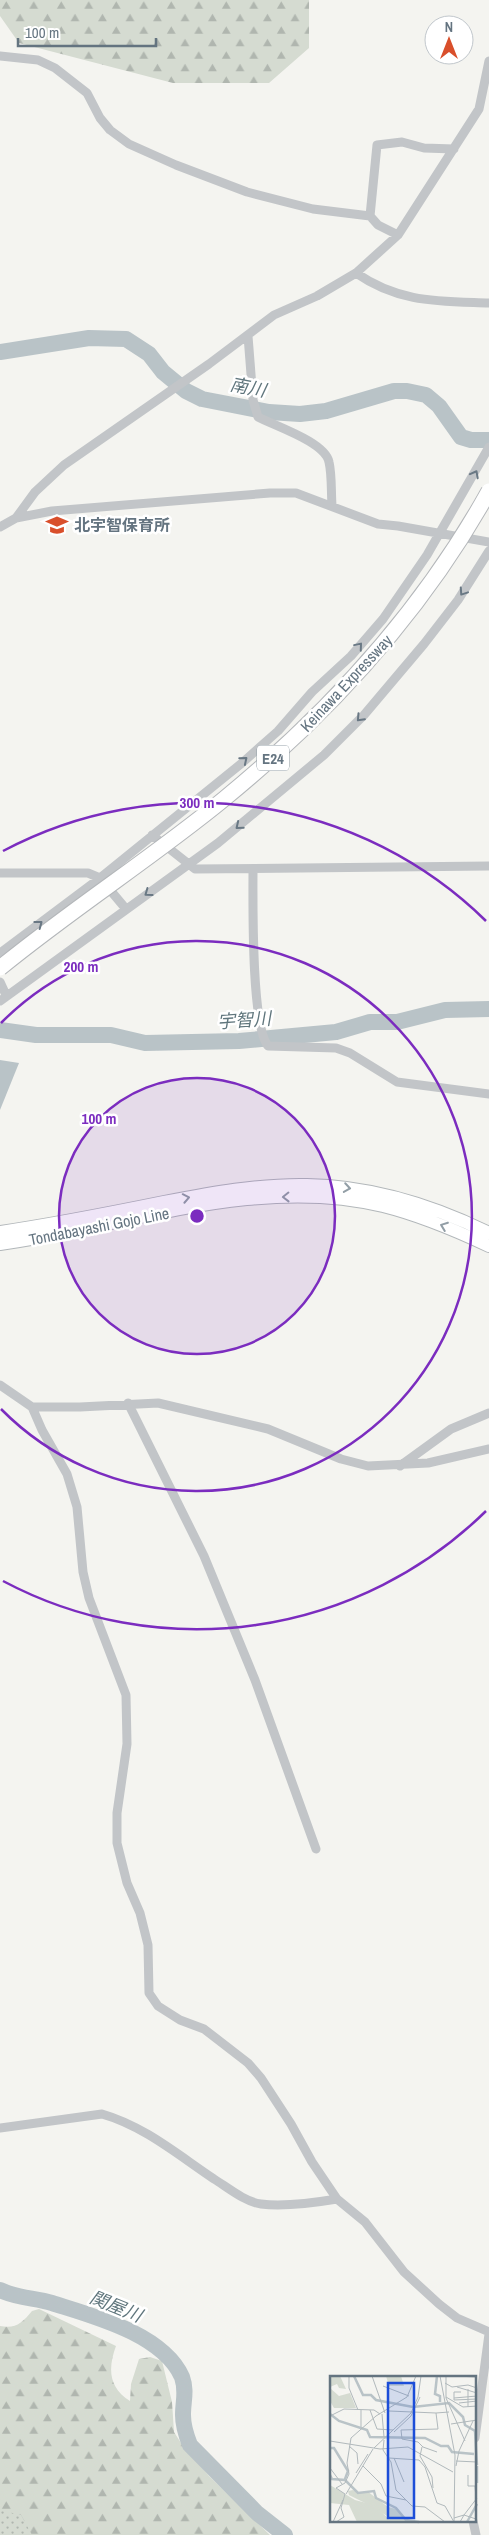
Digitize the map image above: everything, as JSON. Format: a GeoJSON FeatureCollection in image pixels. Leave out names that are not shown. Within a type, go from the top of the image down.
{"type":"FeatureCollection","features":[{"type":"Feature","properties":{"kind":"highway","name":"Keinawa Expressway"},"geometry":{"type":"LineString","coordinates":[[0,968],[223,800],[276,755],[328,706],[372,659],[411,612],[489,491]]}},
{"type":"Feature","properties":{"kind":"main road","name":"Tondabayashi Gojo Line"},"geometry":{"type":"LineString","coordinates":[[0,1232],[215,1193],[306,1185],[342,1187],[386,1195],[446,1214],[489,1233]]}},
{"type":"Feature","properties":{"kind":"main road","name":"Tondabayashi Gojo Line"},"geometry":{"type":"LineString","coordinates":[[0,1244],[259,1197],[305,1196],[382,1206],[460,1232],[489,1246]]}},
{"type":"Feature","properties":{"kind":"street"},"geometry":{"type":"LineString","coordinates":[[0,56],[38,60],[56,68],[87,93],[100,118],[110,130],[129,144],[176,165],[247,192],[314,209],[370,216],[378,226],[398,235]]}},
{"type":"Feature","properties":{"kind":"street"},"geometry":{"type":"LineString","coordinates":[[16,518],[35,492],[64,465],[248,336],[274,315],[317,296],[356,273],[398,235],[479,110],[489,61]]}},
{"type":"Feature","properties":{"kind":"street"},"geometry":{"type":"LineString","coordinates":[[370,216],[377,145],[402,142],[424,148],[454,149]]}},
{"type":"Feature","properties":{"kind":"street"},"geometry":{"type":"LineString","coordinates":[[356,273],[373,285],[394,294],[441,301],[489,303]]}},
{"type":"Feature","properties":{"kind":"street"},"geometry":{"type":"LineString","coordinates":[[248,336],[253,400],[258,417],[302,437],[322,451],[329,461],[332,505]]}},
{"type":"Feature","properties":{"kind":"street"},"geometry":{"type":"LineString","coordinates":[[0,953],[100,878],[278,731],[312,692],[351,656],[407,585],[427,555],[489,447]]}},
{"type":"Feature","properties":{"kind":"street"},"geometry":{"type":"LineString","coordinates":[[0,528],[16,518],[52,511],[270,493],[296,493],[332,505],[378,524],[489,542]]}},
{"type":"Feature","properties":{"kind":"street"},"geometry":{"type":"LineString","coordinates":[[0,982],[3,998],[262,807],[344,736],[442,622],[489,551]]}},
{"type":"Feature","properties":{"kind":"street"},"geometry":{"type":"LineString","coordinates":[[152,835],[195,869],[489,866]]}},
{"type":"Feature","properties":{"kind":"street"},"geometry":{"type":"LineString","coordinates":[[253,869],[258,1006],[261,1032],[268,1046],[336,1048],[350,1053],[397,1082],[489,1094]]}},
{"type":"Feature","properties":{"kind":"street"},"geometry":{"type":"LineString","coordinates":[[0,873],[88,873],[100,878],[126,909]]}},
{"type":"Feature","properties":{"kind":"street"},"geometry":{"type":"LineString","coordinates":[[0,1385],[32,1406],[80,1407],[128,1403],[158,1403],[255,1426],[368,1466],[400,1466],[428,1463],[489,1449]]}},
{"type":"Feature","properties":{"kind":"street"},"geometry":{"type":"LineString","coordinates":[[128,1403],[207,1565],[255,1680],[316,1849]]}},
{"type":"Feature","properties":{"kind":"street"},"geometry":{"type":"LineString","coordinates":[[32,1406],[42,1430],[67,1474],[77,1507],[83,1572],[89,1598],[126,1695],[127,1744],[117,1813],[117,1843],[127,1882],[140,1913],[148,1945],[149,1994],[152,2000],[180,2020],[204,2029],[248,2063],[261,2078],[337,2199],[364,2222],[404,2272],[438,2304],[457,2318],[489,2333],[476,2430]]}},
{"type":"Feature","properties":{"kind":"street"},"geometry":{"type":"LineString","coordinates":[[400,1466],[451,1430],[489,1413]]}},
{"type":"Feature","properties":{"kind":"street"},"geometry":{"type":"LineString","coordinates":[[0,2128],[102,2114],[117,2118],[146,2132],[228,2188],[259,2204],[277,2205],[337,2199]]}},
{"type":"Feature","properties":{"kind":"street"},"geometry":{"type":"LineString","coordinates":[[473,2522],[476,2535]]}},
{"type":"Feature","properties":{"kind":"green space"},"geometry":{"type":"Polygon","coordinates":[[[0,0],[309,0],[309,48],[269,83],[173,83],[19,43],[0,16],[0,0]]]}},
{"type":"Feature","properties":{"kind":"green space"},"geometry":{"type":"Polygon","coordinates":[[[39,2309],[116,2346],[111,2369],[112,2376],[117,2390],[130,2401],[131,2384],[139,2359],[150,2357],[162,2361],[172,2402],[174,2432],[209,2476],[270,2535],[32,2535],[21,2515],[0,2510],[0,2326],[15,2326],[32,2311],[39,2309]]]}},
{"type":"Feature","properties":{"kind":"green space"},"geometry":{"type":"Polygon","coordinates":[[[0,2486],[43,2535],[0,2535],[0,2486]]]}},
{"type":"Feature","properties":{"kind":"shaded area"},"geometry":{"type":"Polygon","coordinates":[[[0,1060],[19,1063],[0,1110],[0,1060]]]}},
{"type":"Feature","properties":{"kind":"waterway","name":"南川"},"geometry":{"type":"LineString","coordinates":[[0,352],[89,338],[126,339],[149,354],[163,372],[186,391],[202,399],[269,412],[300,414],[326,411],[394,391],[407,391],[426,395],[439,406],[461,437],[471,440],[489,440]]}},
{"type":"Feature","properties":{"kind":"waterway","name":"宇智川"},"geometry":{"type":"LineString","coordinates":[[0,1030],[36,1035],[111,1035],[145,1043],[239,1041],[336,1032],[370,1022],[397,1022],[445,1010],[489,1009]]}},
{"type":"Feature","properties":{"kind":"waterway","name":"関屋川"},"geometry":{"type":"LineString","coordinates":[[0,2290],[12,2295],[52,2303],[106,2321],[143,2338],[159,2349],[173,2362],[182,2377],[185,2391],[183,2415],[190,2445],[257,2513],[285,2535]]}},
{"type":"Feature","properties":{"kind":"place","name":"北宇智保育所"},"geometry":{"type":"Point","coordinates":[57,525]}}]}
